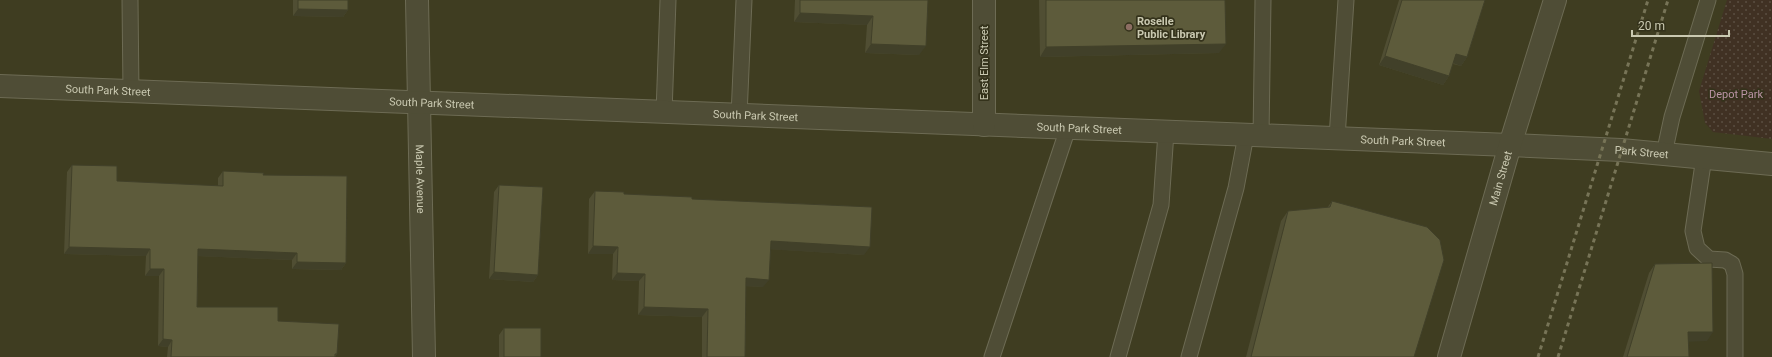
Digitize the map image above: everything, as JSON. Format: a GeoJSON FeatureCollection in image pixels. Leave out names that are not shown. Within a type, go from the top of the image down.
{"type":"FeatureCollection","features":[{"type":"Feature","properties":{"kind":"street","name":"Maple Avenue"},"geometry":{"type":"LineString","coordinates":[[417,0],[424,357]]}},
{"type":"Feature","properties":{"kind":"street","name":"East Elm Street"},"geometry":{"type":"LineString","coordinates":[[984,0],[984,125]]}},
{"type":"Feature","properties":{"kind":"street","name":"Main Street"},"geometry":{"type":"LineString","coordinates":[[1449,357],[1510,145],[1555,0]]}},
{"type":"Feature","properties":{"kind":"street","name":"South Park Street"},"geometry":{"type":"LineString","coordinates":[[0,86],[419,104],[1510,145]]}},
{"type":"Feature","properties":{"kind":"street","name":"Park Street"},"geometry":{"type":"LineString","coordinates":[[1510,145],[1664,154],[1772,164]]}},
{"type":"Feature","properties":{"kind":"lane"},"geometry":{"type":"LineString","coordinates":[[130,0],[131,92]]}},
{"type":"Feature","properties":{"kind":"lane"},"geometry":{"type":"LineString","coordinates":[[664,113],[668,0]]}},
{"type":"Feature","properties":{"kind":"lane"},"geometry":{"type":"LineString","coordinates":[[739,116],[744,0]]}},
{"type":"Feature","properties":{"kind":"lane"},"geometry":{"type":"LineString","coordinates":[[1189,357],[1236,188],[1254,135],[1263,0]]}},
{"type":"Feature","properties":{"kind":"lane"},"geometry":{"type":"LineString","coordinates":[[1336,138],[1346,0]]}},
{"type":"Feature","properties":{"kind":"lane"},"geometry":{"type":"LineString","coordinates":[[1664,154],[1672,117],[1708,0]]}},
{"type":"Feature","properties":{"kind":"lane"},"geometry":{"type":"LineString","coordinates":[[992,357],[1068,128]]}},
{"type":"Feature","properties":{"kind":"lane"},"geometry":{"type":"LineString","coordinates":[[1118,357],[1161,206],[1166,132]]}},
{"type":"Feature","properties":{"kind":"lane"},"geometry":{"type":"LineString","coordinates":[[1704,157],[1693,231],[1697,248],[1709,259],[1725,260],[1732,264],[1735,274],[1735,357]]}},
{"type":"Feature","properties":{"kind":"green space","name":"Depot Park"},"geometry":{"type":"Polygon","coordinates":[[[1727,0],[1772,0],[1772,139],[1713,132],[1705,123],[1699,91],[1727,0]]]}},
{"type":"Feature","properties":{"kind":"building"},"geometry":{"type":"Polygon","coordinates":[[[298,0],[348,0],[348,10],[298,9],[298,0]]]}},
{"type":"Feature","properties":{"kind":"building"},"geometry":{"type":"Polygon","coordinates":[[[800,0],[928,0],[926,46],[871,44],[873,16],[800,13],[800,0]]]}},
{"type":"Feature","properties":{"kind":"building","name":"Roselle Public Library"},"geometry":{"type":"Polygon","coordinates":[[[1046,0],[1225,0],[1226,44],[1046,47],[1046,0]]]}},
{"type":"Feature","properties":{"kind":"building"},"geometry":{"type":"Polygon","coordinates":[[[1402,0],[1485,0],[1467,57],[1456,54],[1449,76],[1385,56],[1402,0]]]}},
{"type":"Feature","properties":{"kind":"building"},"geometry":{"type":"Polygon","coordinates":[[[72,165],[117,166],[117,181],[223,186],[223,171],[264,173],[263,175],[347,176],[346,263],[297,262],[297,253],[198,249],[197,307],[278,307],[278,321],[339,324],[337,354],[335,354],[335,357],[171,357],[172,340],[163,339],[164,269],[150,269],[150,249],[69,247],[72,165]]]}},
{"type":"Feature","properties":{"kind":"building"},"geometry":{"type":"Polygon","coordinates":[[[499,185],[543,187],[538,275],[494,272],[499,185]]]}},
{"type":"Feature","properties":{"kind":"building"},"geometry":{"type":"Polygon","coordinates":[[[595,191],[624,192],[624,194],[692,197],[692,199],[872,207],[870,247],[771,241],[769,280],[746,278],[745,357],[707,357],[708,309],[644,307],[645,274],[617,273],[618,247],[593,246],[595,191]]]}},
{"type":"Feature","properties":{"kind":"building"},"geometry":{"type":"Polygon","coordinates":[[[1332,201],[1427,227],[1440,240],[1444,260],[1414,357],[1251,357],[1288,211],[1330,207],[1332,201]]]}},
{"type":"Feature","properties":{"kind":"building"},"geometry":{"type":"Polygon","coordinates":[[[1712,263],[1713,332],[1688,332],[1689,357],[1627,357],[1655,264],[1712,263]]]}},
{"type":"Feature","properties":{"kind":"building"},"geometry":{"type":"Polygon","coordinates":[[[504,328],[541,328],[541,357],[504,357],[504,328]]]}},
{"type":"Feature","properties":{"kind":"railway"},"geometry":{"type":"LineString","coordinates":[[1538,357],[1648,0]]}},
{"type":"Feature","properties":{"kind":"railway"},"geometry":{"type":"LineString","coordinates":[[1558,357],[1668,0]]}},
{"type":"Feature","properties":{"kind":"place","name":"Roselle Public Library"},"geometry":{"type":"Point","coordinates":[1129,27]}}]}
